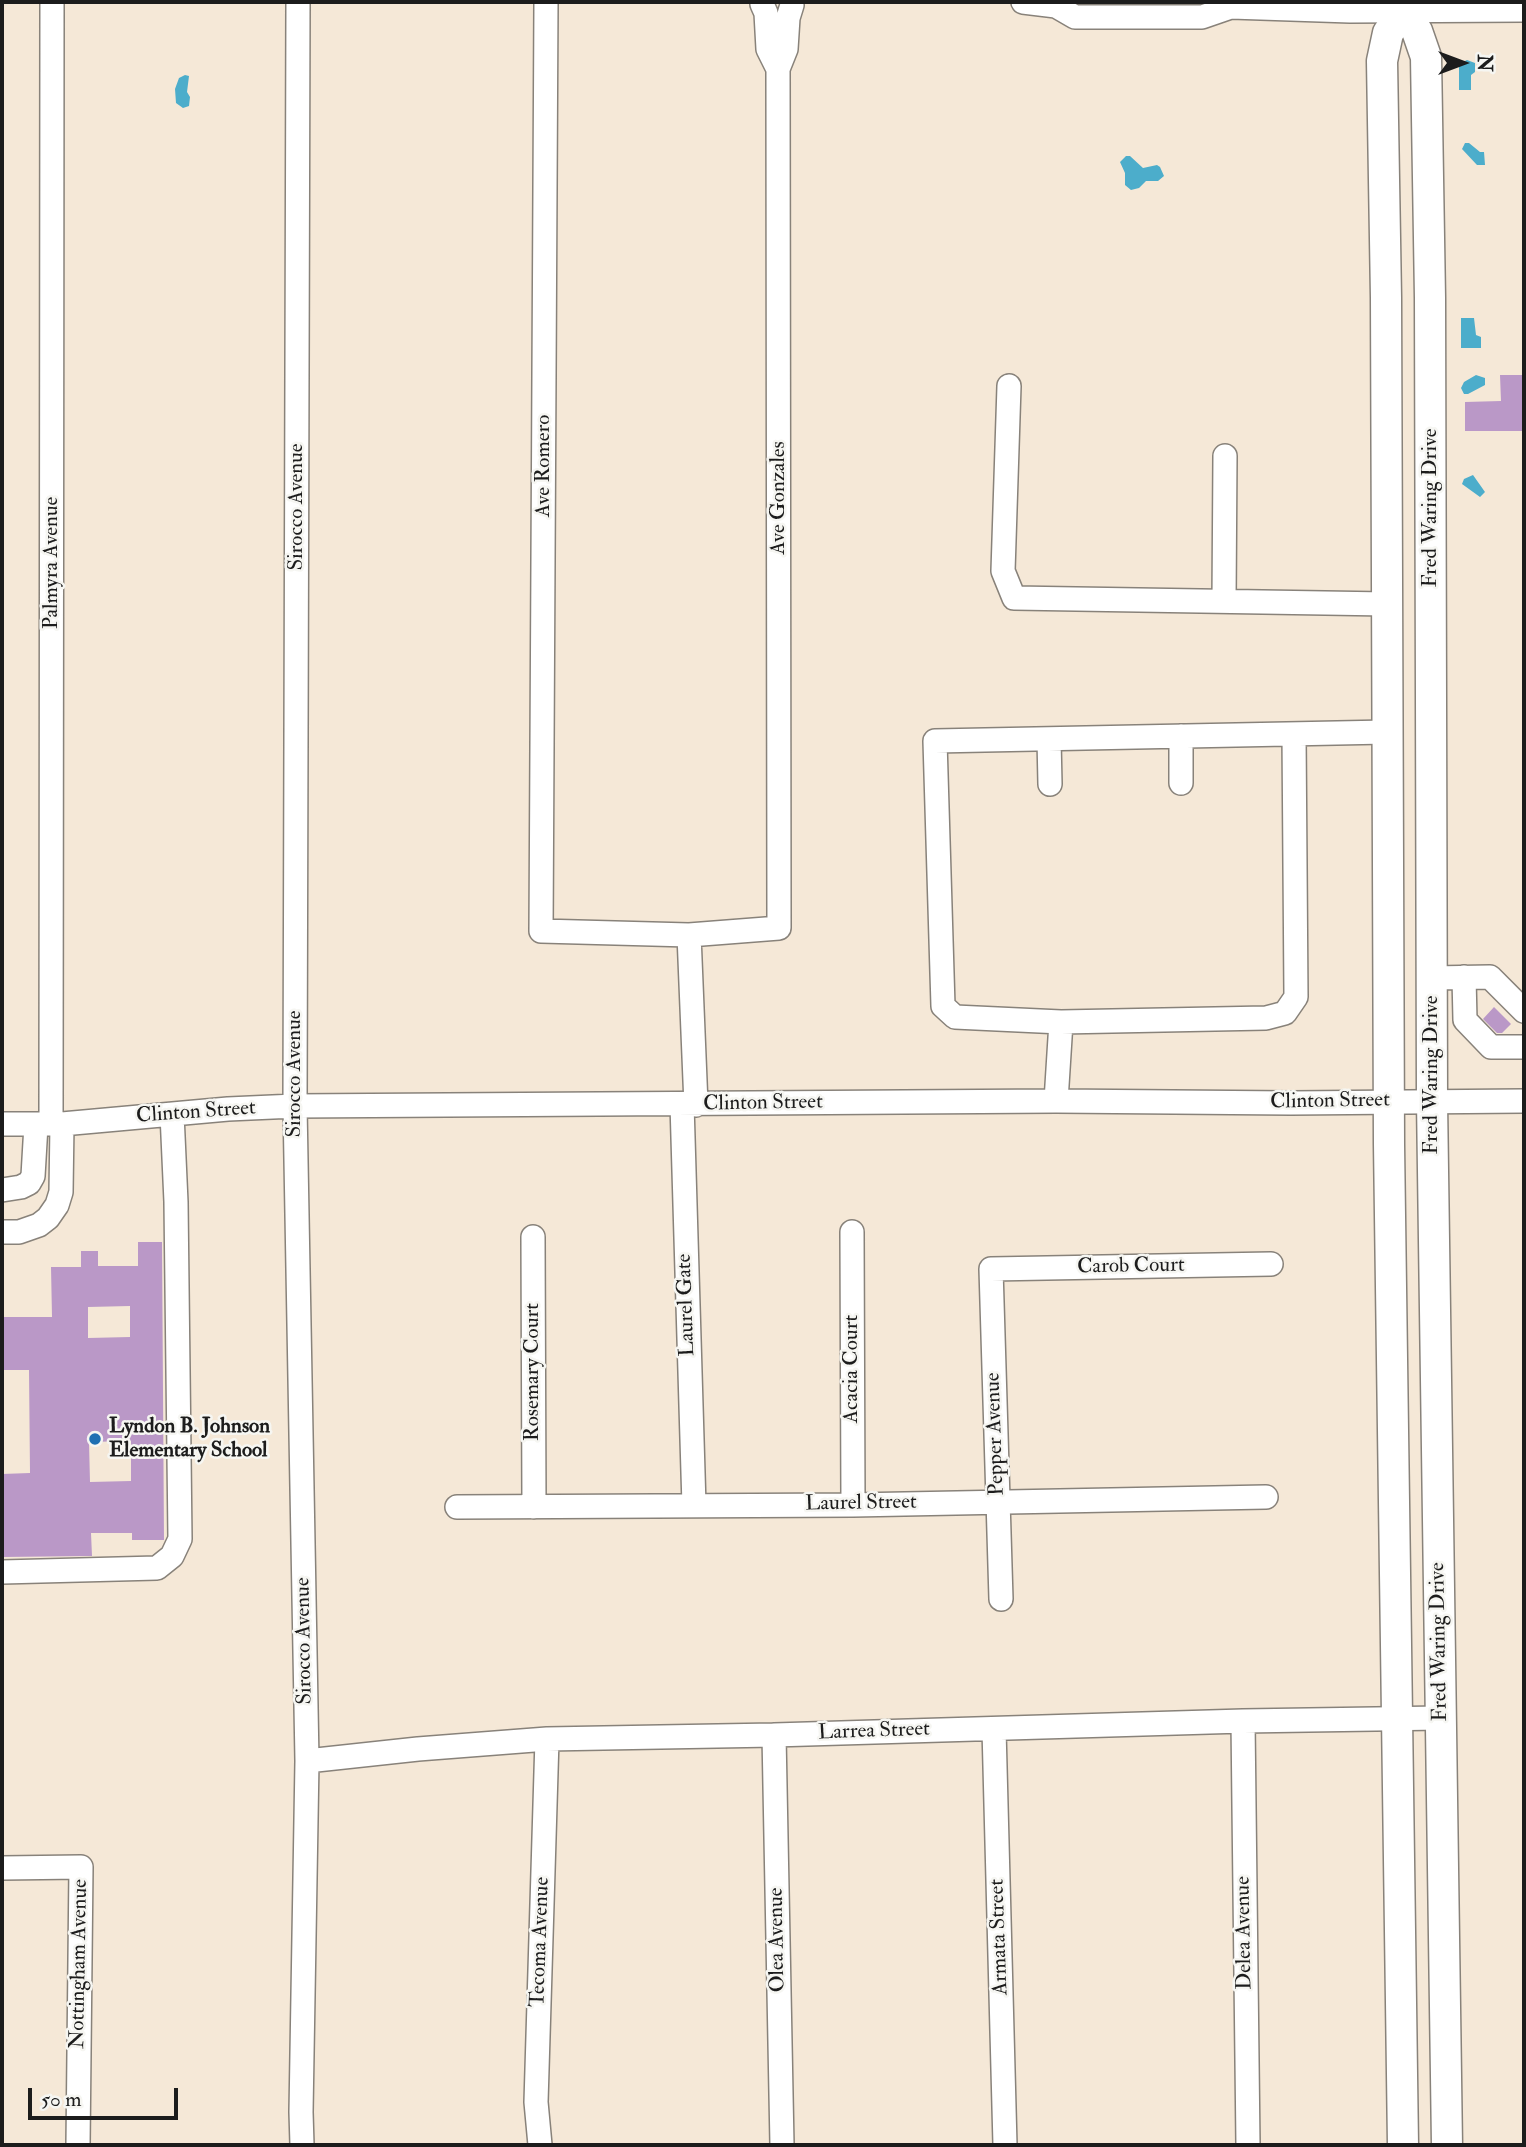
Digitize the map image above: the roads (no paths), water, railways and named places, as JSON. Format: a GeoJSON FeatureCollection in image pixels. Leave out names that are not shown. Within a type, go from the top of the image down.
{"type":"FeatureCollection","features":[{"type":"Feature","properties":{"kind":"main road","name":"Fred Waring Drive"},"geometry":{"type":"LineString","coordinates":[[1403,6],[1426,57],[1430,326],[1432,1101],[1447,2145]]}},
{"type":"Feature","properties":{"kind":"main road","name":"Fred Waring Drive"},"geometry":{"type":"LineString","coordinates":[[1403,6],[1388,33],[1382,61],[1386,326],[1389,1101],[1404,2145]]}},
{"type":"Feature","properties":{"kind":"main road"},"geometry":{"type":"LineString","coordinates":[[1386,326],[1430,326]]}},
{"type":"Feature","properties":{"kind":"street","name":"Palmyra Avenue"},"geometry":{"type":"LineString","coordinates":[[50,1124],[52,2]]}},
{"type":"Feature","properties":{"kind":"street","name":"Sirocco Avenue"},"geometry":{"type":"LineString","coordinates":[[298,2],[295,1106],[307,1762],[302,2145]]}},
{"type":"Feature","properties":{"kind":"street","name":"Ave Romero"},"geometry":{"type":"LineString","coordinates":[[546,2],[541,931],[689,935]]}},
{"type":"Feature","properties":{"kind":"street"},"geometry":{"type":"LineString","coordinates":[[1023,2],[1059,4],[1075,17],[1202,17],[1225,4],[1524,10]]}},
{"type":"Feature","properties":{"kind":"street"},"geometry":{"type":"LineString","coordinates":[[761,3],[777,9],[794,3]]}},
{"type":"Feature","properties":{"kind":"street","name":"Ave Gonzales"},"geometry":{"type":"LineString","coordinates":[[761,3],[766,13],[768,49],[778,69]]}},
{"type":"Feature","properties":{"kind":"street","name":"Ave Gonzales"},"geometry":{"type":"LineString","coordinates":[[689,935],[779,928],[778,69],[786,49],[788,18],[794,3]]}},
{"type":"Feature","properties":{"kind":"street"},"geometry":{"type":"LineString","coordinates":[[1009,386],[1003,571],[1014,597],[1387,604]]}},
{"type":"Feature","properties":{"kind":"street"},"geometry":{"type":"LineString","coordinates":[[1224,601],[1226,456]]}},
{"type":"Feature","properties":{"kind":"street"},"geometry":{"type":"LineString","coordinates":[[1294,734],[1296,997],[1285,1013],[1266,1018],[1061,1022],[955,1017],[943,1006],[935,741],[1387,732]]}},
{"type":"Feature","properties":{"kind":"street"},"geometry":{"type":"LineString","coordinates":[[1181,736],[1181,783]]}},
{"type":"Feature","properties":{"kind":"street"},"geometry":{"type":"LineString","coordinates":[[1049,739],[1050,784]]}},
{"type":"Feature","properties":{"kind":"street","name":"Laurel Gate"},"geometry":{"type":"LineString","coordinates":[[689,935],[694,1506]]}},
{"type":"Feature","properties":{"kind":"street"},"geometry":{"type":"LineString","coordinates":[[1464,977],[1465,1020],[1491,1047],[1524,1047]]}},
{"type":"Feature","properties":{"kind":"street"},"geometry":{"type":"LineString","coordinates":[[1431,978],[1490,977],[1524,1011]]}},
{"type":"Feature","properties":{"kind":"street"},"geometry":{"type":"LineString","coordinates":[[1056,1101],[1061,1022]]}},
{"type":"Feature","properties":{"kind":"street","name":"Clinton Street"},"geometry":{"type":"LineString","coordinates":[[2,1124],[50,1124],[295,1106],[1524,1101]]}},
{"type":"Feature","properties":{"kind":"street"},"geometry":{"type":"LineString","coordinates":[[2,1572],[157,1568],[172,1556],[180,1539],[176,1202],[172,1114]]}},
{"type":"Feature","properties":{"kind":"street"},"geometry":{"type":"LineString","coordinates":[[2,1190],[29,1183],[50,1124]]}},
{"type":"Feature","properties":{"kind":"street"},"geometry":{"type":"LineString","coordinates":[[2,1233],[19,1232],[39,1225],[57,1205],[61,1192],[50,1124]]}},
{"type":"Feature","properties":{"kind":"street","name":"Acacia Court"},"geometry":{"type":"LineString","coordinates":[[852,1232],[853,1505]]}},
{"type":"Feature","properties":{"kind":"street","name":"Rosemary Court"},"geometry":{"type":"LineString","coordinates":[[533,1237],[534,1507]]}},
{"type":"Feature","properties":{"kind":"street","name":"Carob Court"},"geometry":{"type":"LineString","coordinates":[[990,1269],[1271,1264]]}},
{"type":"Feature","properties":{"kind":"street","name":"Pepper Avenue"},"geometry":{"type":"LineString","coordinates":[[990,1269],[1001,1599]]}},
{"type":"Feature","properties":{"kind":"street","name":"Laurel Street"},"geometry":{"type":"LineString","coordinates":[[457,1507],[853,1505],[1266,1497]]}},
{"type":"Feature","properties":{"kind":"street","name":"Larrea Street"},"geometry":{"type":"LineString","coordinates":[[307,1762],[418,1749],[547,1739],[648,1735],[774,1735],[1441,1718]]}},
{"type":"Feature","properties":{"kind":"street","name":"Delea Avenue"},"geometry":{"type":"LineString","coordinates":[[1242,1721],[1248,2145]]}},
{"type":"Feature","properties":{"kind":"street","name":"Armata Street"},"geometry":{"type":"LineString","coordinates":[[994,1729],[1005,2145]]}},
{"type":"Feature","properties":{"kind":"street","name":"Olea Avenue"},"geometry":{"type":"LineString","coordinates":[[774,1735],[782,2145]]}},
{"type":"Feature","properties":{"kind":"street","name":"Tecoma Avenue"},"geometry":{"type":"LineString","coordinates":[[540,2145],[536,2102],[547,1739]]}},
{"type":"Feature","properties":{"kind":"street","name":"Nottingham Avenue"},"geometry":{"type":"LineString","coordinates":[[2,1868],[81,1867],[78,2145]]}},
{"type":"Feature","properties":{"kind":"water"},"geometry":{"type":"Polygon","coordinates":[[[1467,60],[1475,63],[1475,72],[1471,75],[1471,90],[1459,90],[1459,64],[1467,60]]]}},
{"type":"Feature","properties":{"kind":"water"},"geometry":{"type":"Polygon","coordinates":[[[189,76],[187,92],[190,97],[189,106],[183,108],[176,103],[175,89],[179,78],[189,76]]]}},
{"type":"Feature","properties":{"kind":"water"},"geometry":{"type":"Polygon","coordinates":[[[1465,143],[1484,152],[1485,165],[1477,165],[1462,149],[1465,143]]]}},
{"type":"Feature","properties":{"kind":"water"},"geometry":{"type":"Polygon","coordinates":[[[1130,156],[1143,168],[1157,165],[1164,176],[1158,181],[1146,181],[1139,188],[1131,190],[1125,185],[1125,173],[1120,162],[1130,156]]]}},
{"type":"Feature","properties":{"kind":"water"},"geometry":{"type":"Polygon","coordinates":[[[1461,318],[1474,318],[1476,335],[1481,337],[1481,348],[1461,348],[1461,318]]]}},
{"type":"Feature","properties":{"kind":"water"},"geometry":{"type":"Polygon","coordinates":[[[1476,375],[1485,378],[1485,385],[1464,394],[1461,388],[1464,382],[1476,375]]]}},
{"type":"Feature","properties":{"kind":"water"},"geometry":{"type":"Polygon","coordinates":[[[1473,475],[1485,492],[1480,497],[1462,484],[1464,479],[1473,475]]]}},
{"type":"Feature","properties":{"kind":"place","name":"Lyndon B. Johnson Elementary School"},"geometry":{"type":"Point","coordinates":[95,1439]}}]}
